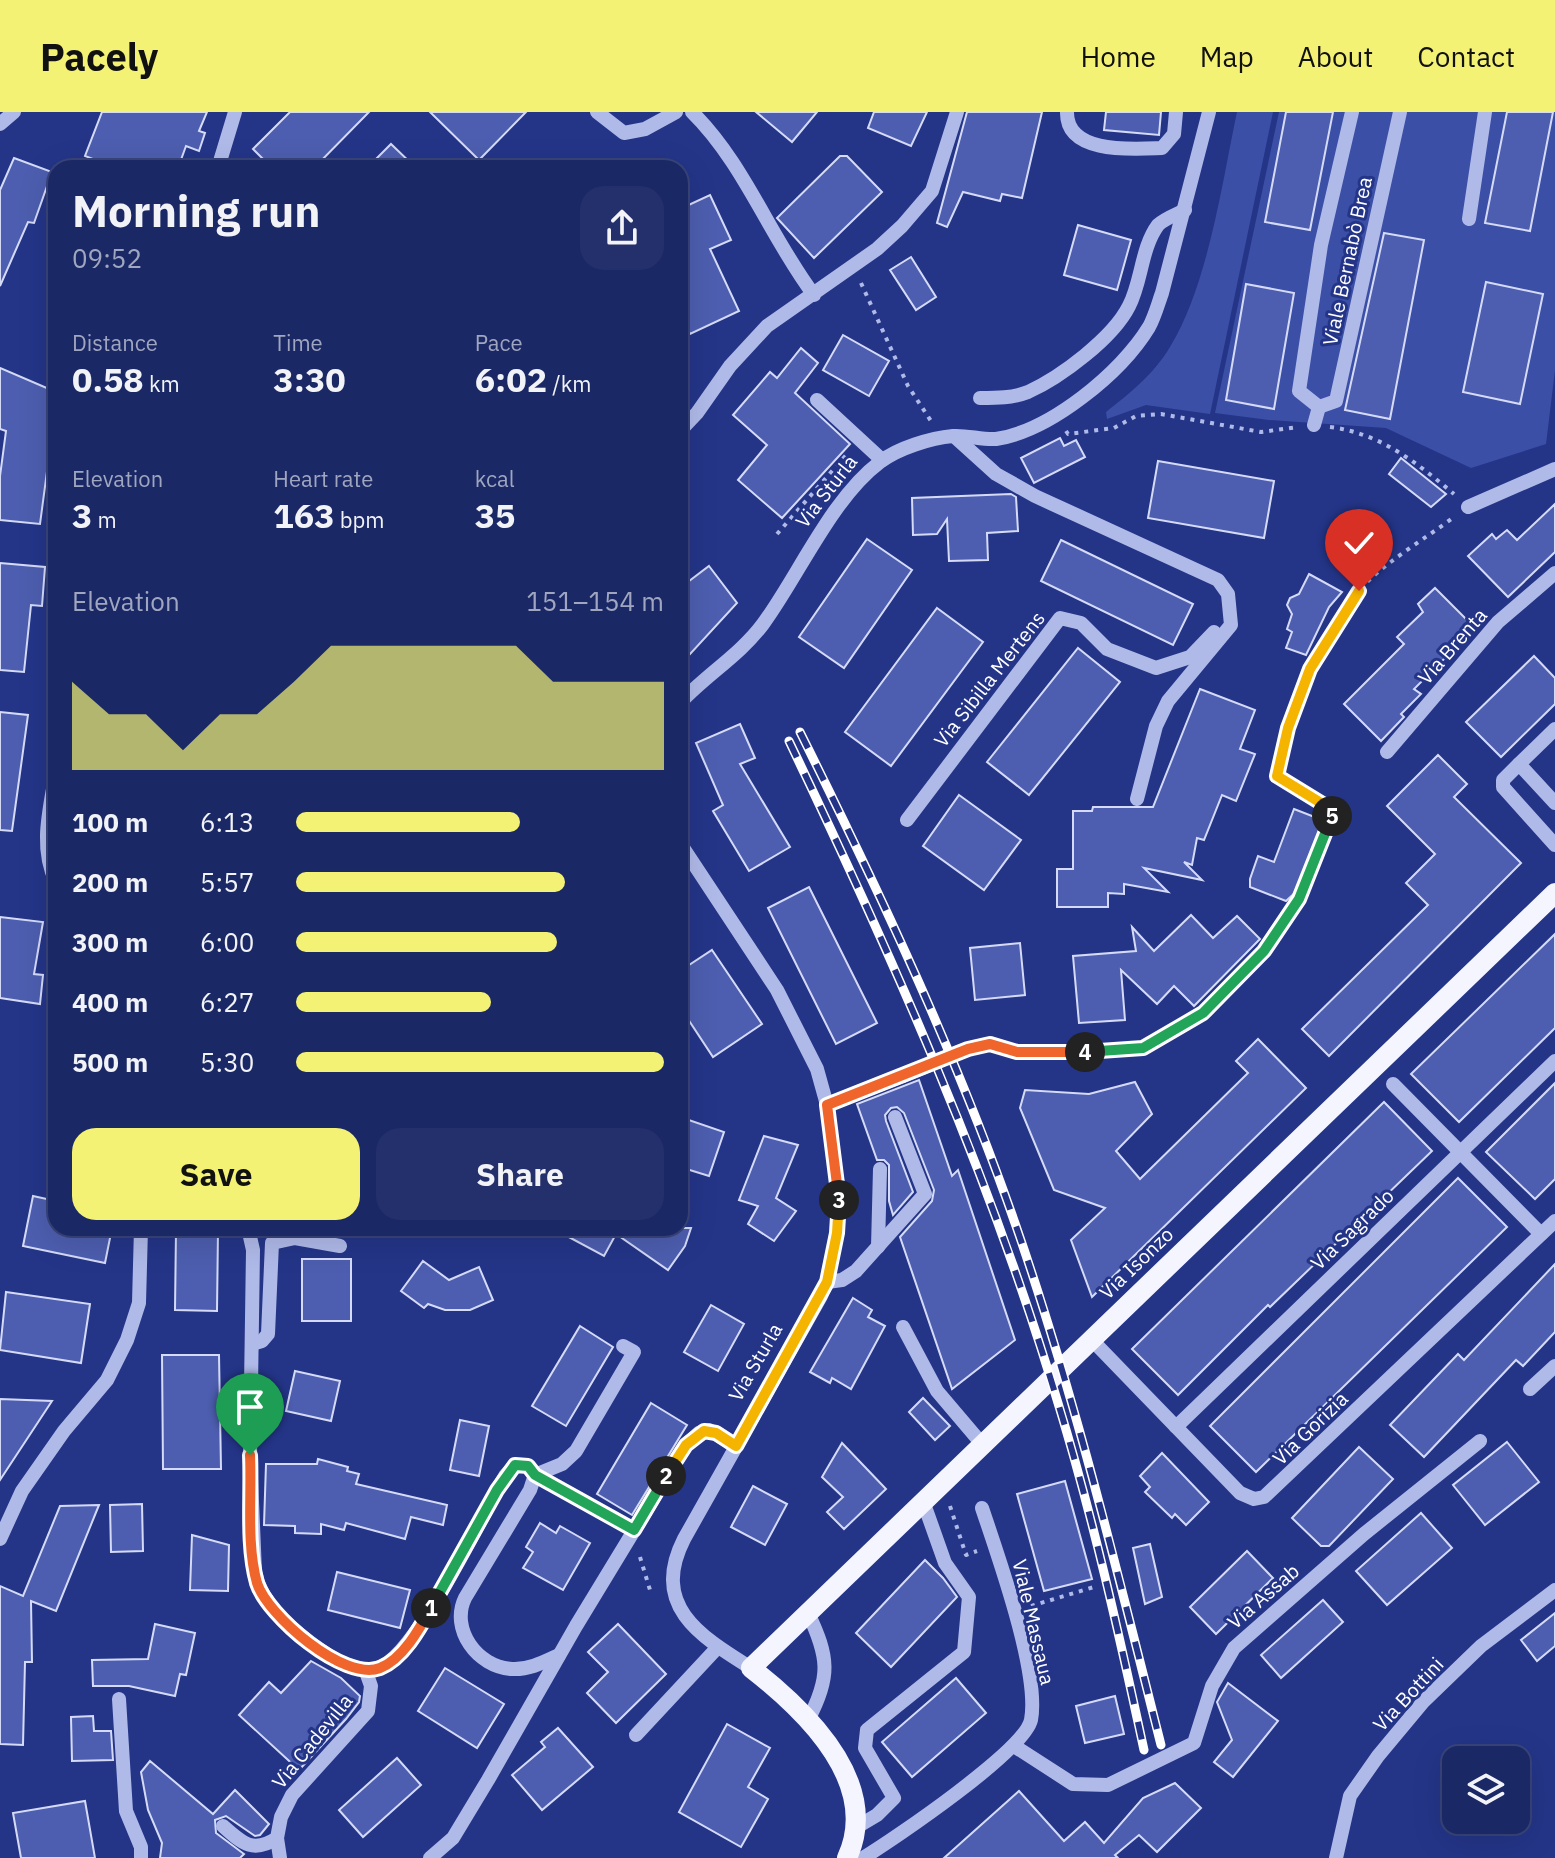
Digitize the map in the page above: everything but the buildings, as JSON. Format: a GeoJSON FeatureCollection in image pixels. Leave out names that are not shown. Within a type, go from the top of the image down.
{"type":"FeatureCollection","features":[{"type":"Feature","properties":{"kind":"main road","name":"Via Isonzo"},"geometry":{"type":"LineString","coordinates":[[751,1668],[1555,893]]}},
{"type":"Feature","properties":{"kind":"main road","name":"Via Sturla"},"geometry":{"type":"LineString","coordinates":[[751,1668],[781,1692],[808,1720],[834,1752],[844,1771],[855,1811],[855,1828],[847,1858]]}},
{"type":"Feature","properties":{"kind":"street"},"geometry":{"type":"LineString","coordinates":[[0,124],[14,112]]}},
{"type":"Feature","properties":{"kind":"street"},"geometry":{"type":"LineString","coordinates":[[220,160],[235,112]]}},
{"type":"Feature","properties":{"kind":"street"},"geometry":{"type":"LineString","coordinates":[[597,112],[624,133],[645,129],[676,112]]}},
{"type":"Feature","properties":{"kind":"street"},"geometry":{"type":"LineString","coordinates":[[692,112],[714,134],[795,269],[814,295]]}},
{"type":"Feature","properties":{"kind":"street"},"geometry":{"type":"LineString","coordinates":[[688,423],[730,366],[767,326],[854,266],[902,226],[932,191],[957,112]]}},
{"type":"Feature","properties":{"kind":"street"},"geometry":{"type":"LineString","coordinates":[[1067,112],[1067,120],[1081,140],[1116,149],[1162,148],[1174,134],[1176,112]]}},
{"type":"Feature","properties":{"kind":"street","name":"Via Sturla"},"geometry":{"type":"LineString","coordinates":[[688,695],[762,625],[817,539],[850,494],[882,460],[924,442],[953,436],[995,439],[1023,430],[1058,413],[1091,391],[1138,341],[1153,319],[1185,210],[1209,112]]}},
{"type":"Feature","properties":{"kind":"street","name":"Viale Bernabò Brea"},"geometry":{"type":"LineString","coordinates":[[1319,407],[1299,391],[1321,245],[1352,112]]}},
{"type":"Feature","properties":{"kind":"street","name":"Viale Bernabò Brea"},"geometry":{"type":"LineString","coordinates":[[1319,407],[1336,401],[1400,112]]}},
{"type":"Feature","properties":{"kind":"street"},"geometry":{"type":"LineString","coordinates":[[1469,219],[1485,112]]}},
{"type":"Feature","properties":{"kind":"street"},"geometry":{"type":"LineString","coordinates":[[980,398],[999,399],[1027,392],[1079,360],[1119,323],[1131,304],[1146,250],[1159,224],[1185,210]]}},
{"type":"Feature","properties":{"kind":"street"},"geometry":{"type":"LineString","coordinates":[[817,400],[882,460]]}},
{"type":"Feature","properties":{"kind":"street","name":"Viale Bernabò Brea"},"geometry":{"type":"LineString","coordinates":[[1314,425],[1319,407]]}},
{"type":"Feature","properties":{"kind":"street"},"geometry":{"type":"LineString","coordinates":[[953,436],[996,474],[1035,496],[1218,580],[1228,594],[1231,625],[1168,701],[1137,799]]}},
{"type":"Feature","properties":{"kind":"street"},"geometry":{"type":"LineString","coordinates":[[1468,507],[1555,469]]}},
{"type":"Feature","properties":{"kind":"street","name":"Via Brenta"},"geometry":{"type":"LineString","coordinates":[[1387,752],[1498,622],[1555,573]]}},
{"type":"Feature","properties":{"kind":"street","name":"Via Sibilla Mertens"},"geometry":{"type":"LineString","coordinates":[[907,820],[1060,618],[1081,623],[1107,649],[1156,668],[1190,657],[1206,643],[1230,604]]}},
{"type":"Feature","properties":{"kind":"street"},"geometry":{"type":"LineString","coordinates":[[1555,729],[1503,780],[1503,787],[1555,845]]}},
{"type":"Feature","properties":{"kind":"street"},"geometry":{"type":"LineString","coordinates":[[1519,764],[1555,803]]}},
{"type":"Feature","properties":{"kind":"street"},"geometry":{"type":"LineString","coordinates":[[48,818],[45,835],[48,854]]}},
{"type":"Feature","properties":{"kind":"street","name":"Via Sturla"},"geometry":{"type":"LineString","coordinates":[[688,855],[777,990],[817,1069],[827,1105],[839,1202],[837,1233],[827,1282],[684,1539],[673,1566],[674,1595],[691,1624],[718,1647],[751,1668]]}},
{"type":"Feature","properties":{"kind":"street"},"geometry":{"type":"LineString","coordinates":[[827,1105],[968,1049],[990,1044],[1017,1052],[1074,1053],[1143,1048],[1203,1013],[1264,951],[1299,899]]}},
{"type":"Feature","properties":{"kind":"street","name":"Via Sagrado"},"geometry":{"type":"LineString","coordinates":[[1176,1427],[1555,1061]]}},
{"type":"Feature","properties":{"kind":"street"},"geometry":{"type":"LineString","coordinates":[[1393,1084],[1541,1234]]}},
{"type":"Feature","properties":{"kind":"street"},"geometry":{"type":"LineString","coordinates":[[827,1282],[842,1280],[856,1271],[925,1194],[895,1117]]}},
{"type":"Feature","properties":{"kind":"street"},"geometry":{"type":"LineString","coordinates":[[878,1247],[880,1169]]}},
{"type":"Feature","properties":{"kind":"street","name":"Via Gorizia"},"geometry":{"type":"LineString","coordinates":[[1091,1339],[1240,1493],[1254,1499],[1264,1497],[1555,1221]]}},
{"type":"Feature","properties":{"kind":"street"},"geometry":{"type":"LineString","coordinates":[[0,1539],[22,1491],[64,1431],[107,1380],[127,1340],[139,1303],[141,1236]]}},
{"type":"Feature","properties":{"kind":"street"},"geometry":{"type":"LineString","coordinates":[[250,1236],[253,1250],[250,1455],[258,1586],[271,1608],[309,1642],[339,1663],[365,1669],[380,1668],[402,1650],[423,1622],[505,1476],[515,1465],[528,1466],[535,1475]]}},
{"type":"Feature","properties":{"kind":"street"},"geometry":{"type":"LineString","coordinates":[[252,1344],[262,1341],[268,1334],[272,1243],[295,1238],[340,1246]]}},
{"type":"Feature","properties":{"kind":"street"},"geometry":{"type":"LineString","coordinates":[[903,1327],[937,1391],[982,1444]]}},
{"type":"Feature","properties":{"kind":"street"},"geometry":{"type":"LineString","coordinates":[[559,1655],[535,1667],[522,1669],[493,1664],[470,1645],[459,1622],[459,1610],[530,1490],[535,1475],[562,1464],[576,1451],[634,1352],[623,1346]]}},
{"type":"Feature","properties":{"kind":"street"},"geometry":{"type":"LineString","coordinates":[[1530,1389],[1555,1366]]}},
{"type":"Feature","properties":{"kind":"street"},"geometry":{"type":"LineString","coordinates":[[430,1858],[453,1838],[559,1655],[692,1439],[709,1430],[736,1446]]}},
{"type":"Feature","properties":{"kind":"street","name":"Via Assab"},"geometry":{"type":"LineString","coordinates":[[1014,1746],[1073,1784],[1108,1785],[1194,1743],[1212,1686],[1234,1648],[1364,1534],[1480,1441]]}},
{"type":"Feature","properties":{"kind":"street"},"geometry":{"type":"LineString","coordinates":[[855,1828],[877,1815],[894,1798],[865,1748],[867,1730],[964,1652],[969,1597],[945,1563],[923,1501]]}},
{"type":"Feature","properties":{"kind":"street","name":"Viale Massaua"},"geometry":{"type":"LineString","coordinates":[[863,1858],[948,1799],[1014,1746],[1030,1722],[1032,1687],[1014,1612],[982,1508]]}},
{"type":"Feature","properties":{"kind":"street","name":"Via Bottini"},"geometry":{"type":"LineString","coordinates":[[1336,1858],[1350,1796],[1378,1756],[1423,1702],[1481,1646],[1555,1590]]}},
{"type":"Feature","properties":{"kind":"street"},"geometry":{"type":"LineString","coordinates":[[808,1613],[822,1643],[824,1688],[808,1720]]}},
{"type":"Feature","properties":{"kind":"street"},"geometry":{"type":"LineString","coordinates":[[636,1735],[718,1647]]}},
{"type":"Feature","properties":{"kind":"street","name":"Via Cadevilla"},"geometry":{"type":"LineString","coordinates":[[280,1858],[277,1838],[281,1817],[292,1795],[368,1711],[371,1686],[365,1669]]}},
{"type":"Feature","properties":{"kind":"street"},"geometry":{"type":"LineString","coordinates":[[119,1699],[126,1811],[141,1847],[141,1858]]}},
{"type":"Feature","properties":{"kind":"street"},"geometry":{"type":"LineString","coordinates":[[223,1826],[245,1846],[257,1848],[277,1838]]}},
{"type":"Feature","properties":{"kind":"path"},"geometry":{"type":"LineString","coordinates":[[854,266],[908,386],[932,422]]}},
{"type":"Feature","properties":{"kind":"path"},"geometry":{"type":"LineString","coordinates":[[1065,429],[1068,434],[1114,428],[1136,416],[1161,414],[1261,432]]}},
{"type":"Feature","properties":{"kind":"path"},"geometry":{"type":"LineString","coordinates":[[1299,899],[1334,811],[1277,776],[1288,728],[1310,669],[1359,591],[1468,507],[1414,460],[1382,442],[1339,428]]}},
{"type":"Feature","properties":{"kind":"path"},"geometry":{"type":"LineString","coordinates":[[777,534],[859,440]]}},
{"type":"Feature","properties":{"kind":"path"},"geometry":{"type":"LineString","coordinates":[[535,1475],[634,1530]]}},
{"type":"Feature","properties":{"kind":"path"},"geometry":{"type":"LineString","coordinates":[[949,1503],[966,1555],[995,1545]]}},
{"type":"Feature","properties":{"kind":"path"},"geometry":{"type":"LineString","coordinates":[[1014,1612],[1094,1587]]}},
{"type":"Feature","properties":{"kind":"shaded area"},"geometry":{"type":"Polygon","coordinates":[[[1237,112],[1273,112],[1210,414],[1146,405],[1107,419],[1106,412],[1157,366],[1183,322],[1212,233],[1237,112]]]}},
{"type":"Feature","properties":{"kind":"shaded area"},"geometry":{"type":"Polygon","coordinates":[[[1279,112],[1555,112],[1555,370],[1546,444],[1471,468],[1386,428],[1215,413],[1279,112]]]}},
{"type":"Feature","properties":{"kind":"railway"},"geometry":{"type":"LineString","coordinates":[[800,732],[943,1037],[1016,1226],[1076,1419],[1161,1745]]}},
{"type":"Feature","properties":{"kind":"railway"},"geometry":{"type":"LineString","coordinates":[[789,741],[937,1067],[1002,1234],[1083,1489],[1144,1750]]}},
{"type":"Feature","properties":{"kind":"route"},"geometry":{"type":"LineString","coordinates":[[250,1455],[258,1586],[271,1608],[309,1642],[339,1663],[353,1668],[380,1668],[402,1650],[423,1622],[505,1476],[515,1465],[528,1466],[535,1475],[634,1530],[680,1453],[699,1433],[709,1430],[736,1446],[821,1296],[837,1233],[839,1202],[838,1174],[827,1105],[968,1049],[990,1044],[1017,1052],[1074,1053],[1143,1048],[1203,1013],[1264,951],[1299,899],[1334,811],[1277,776],[1288,728],[1310,669],[1359,591]]}}]}
